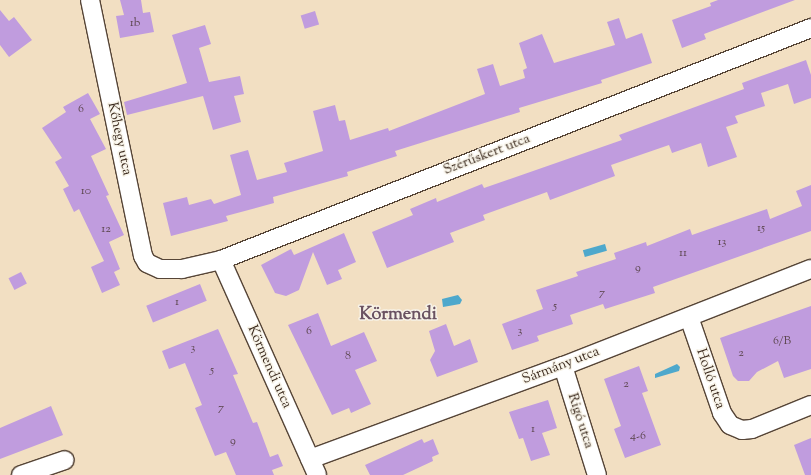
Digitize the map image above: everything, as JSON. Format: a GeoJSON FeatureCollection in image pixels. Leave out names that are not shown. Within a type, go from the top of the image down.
{"type":"FeatureCollection","features":[{"type":"Feature","properties":{"kind":"street","name":"Kőhegy utca"},"geometry":{"type":"LineString","coordinates":[[90,0],[143,256],[147,263],[160,269]]}},
{"type":"Feature","properties":{"kind":"street","name":"Szérűskert utca"},"geometry":{"type":"LineString","coordinates":[[160,269],[182,268],[221,260],[811,28]]}},
{"type":"Feature","properties":{"kind":"street","name":"Körmendi utca"},"geometry":{"type":"LineString","coordinates":[[221,260],[313,467]]}},
{"type":"Feature","properties":{"kind":"street","name":"Sármány utca"},"geometry":{"type":"LineString","coordinates":[[313,467],[811,268]]}},
{"type":"Feature","properties":{"kind":"street","name":"Holló utca"},"geometry":{"type":"LineString","coordinates":[[689,317],[722,413],[730,425],[742,430],[752,429],[811,405]]}},
{"type":"Feature","properties":{"kind":"street","name":"Rigó utca"},"geometry":{"type":"LineString","coordinates":[[563,366],[597,475]]}},
{"type":"Feature","properties":{"kind":"street"},"geometry":{"type":"LineString","coordinates":[[21,475],[65,460]]}},
{"type":"Feature","properties":{"kind":"water"},"geometry":{"type":"Polygon","coordinates":[[[605,244],[607,251],[585,257],[583,250],[605,244]]]}},
{"type":"Feature","properties":{"kind":"water"},"geometry":{"type":"Polygon","coordinates":[[[458,295],[462,300],[460,304],[443,307],[442,299],[458,295]]]}},
{"type":"Feature","properties":{"kind":"water"},"geometry":{"type":"Polygon","coordinates":[[[677,364],[680,367],[679,371],[655,378],[655,374],[677,364]]]}},
{"type":"Feature","properties":{"kind":"building"},"geometry":{"type":"Polygon","coordinates":[[[120,0],[141,0],[143,13],[150,12],[154,32],[120,38],[116,16],[124,15],[120,0]]]}},
{"type":"Feature","properties":{"kind":"building"},"geometry":{"type":"Polygon","coordinates":[[[718,0],[795,0],[704,34],[706,39],[682,48],[672,20],[711,6],[710,3],[718,0]]]}},
{"type":"Feature","properties":{"kind":"building"},"geometry":{"type":"Polygon","coordinates":[[[0,10],[9,21],[14,17],[32,40],[9,57],[0,45],[0,10]]]}},
{"type":"Feature","properties":{"kind":"building"},"geometry":{"type":"Polygon","coordinates":[[[315,11],[319,24],[305,29],[301,15],[315,11]]]}},
{"type":"Feature","properties":{"kind":"building"},"geometry":{"type":"Polygon","coordinates":[[[619,18],[626,39],[642,33],[652,63],[601,80],[602,83],[519,108],[520,112],[395,151],[397,156],[347,172],[348,176],[273,197],[274,203],[226,216],[228,221],[171,236],[163,203],[187,197],[189,205],[211,199],[214,204],[241,195],[230,155],[248,150],[257,180],[287,172],[284,163],[323,151],[313,111],[335,105],[339,121],[345,120],[350,140],[388,128],[389,131],[485,94],[477,69],[493,64],[500,86],[525,78],[523,70],[527,68],[519,43],[542,34],[554,63],[615,45],[607,22],[619,18]]]}},
{"type":"Feature","properties":{"kind":"building"},"geometry":{"type":"Polygon","coordinates":[[[205,25],[211,44],[199,48],[209,82],[240,76],[244,94],[234,96],[241,122],[213,130],[203,96],[127,115],[124,102],[187,83],[172,35],[205,25]]]}},
{"type":"Feature","properties":{"kind":"building"},"geometry":{"type":"Polygon","coordinates":[[[806,60],[811,75],[811,98],[794,104],[788,84],[761,93],[765,106],[735,116],[738,123],[726,127],[737,157],[708,167],[701,143],[672,153],[669,145],[611,165],[615,176],[550,200],[547,192],[483,215],[485,220],[450,233],[454,242],[387,268],[372,232],[413,215],[410,209],[436,198],[437,202],[482,184],[484,188],[622,140],[619,135],[744,89],[742,83],[806,60]]]}},
{"type":"Feature","properties":{"kind":"building"},"geometry":{"type":"Polygon","coordinates":[[[88,93],[100,114],[90,119],[106,149],[91,156],[109,195],[106,196],[124,235],[109,242],[120,269],[114,272],[120,285],[102,293],[91,267],[104,261],[79,209],[74,212],[63,189],[69,186],[55,162],[62,158],[42,128],[66,112],[63,107],[88,93]]]}},
{"type":"Feature","properties":{"kind":"building"},"geometry":{"type":"Polygon","coordinates":[[[811,185],[811,231],[653,287],[655,293],[605,309],[603,304],[570,315],[573,324],[537,336],[539,341],[512,350],[502,324],[543,309],[536,290],[578,276],[576,272],[616,259],[614,253],[646,242],[647,246],[690,229],[692,235],[767,209],[770,219],[802,206],[796,191],[811,185]]]}},
{"type":"Feature","properties":{"kind":"building"},"geometry":{"type":"Polygon","coordinates":[[[344,233],[356,262],[338,270],[342,279],[327,285],[313,252],[299,290],[286,296],[275,293],[261,265],[291,249],[294,255],[344,233]]]}},
{"type":"Feature","properties":{"kind":"building"},"geometry":{"type":"Polygon","coordinates":[[[21,272],[27,284],[14,290],[9,278],[21,272]]]}},
{"type":"Feature","properties":{"kind":"building"},"geometry":{"type":"Polygon","coordinates":[[[200,284],[207,301],[153,322],[146,306],[200,284]]]}},
{"type":"Feature","properties":{"kind":"building"},"geometry":{"type":"Polygon","coordinates":[[[811,306],[811,369],[784,378],[778,361],[757,372],[749,381],[738,381],[733,376],[720,338],[811,306]]]}},
{"type":"Feature","properties":{"kind":"building"},"geometry":{"type":"Polygon","coordinates":[[[318,313],[331,346],[364,332],[377,361],[355,370],[371,404],[351,413],[349,408],[332,415],[288,325],[318,313]]]}},
{"type":"Feature","properties":{"kind":"building"},"geometry":{"type":"Polygon","coordinates":[[[446,324],[454,346],[470,339],[478,362],[437,377],[430,360],[435,351],[429,331],[446,324]]]}},
{"type":"Feature","properties":{"kind":"building"},"geometry":{"type":"Polygon","coordinates":[[[218,329],[238,374],[233,375],[253,423],[257,422],[270,457],[278,454],[283,466],[272,470],[274,475],[236,475],[226,452],[215,456],[195,408],[202,405],[185,363],[169,369],[162,351],[218,329]]]}},
{"type":"Feature","properties":{"kind":"building"},"geometry":{"type":"Polygon","coordinates":[[[639,366],[648,391],[642,393],[661,445],[625,458],[614,429],[621,426],[604,379],[639,366]]]}},
{"type":"Feature","properties":{"kind":"building"},"geometry":{"type":"Polygon","coordinates":[[[548,400],[557,428],[542,433],[550,455],[531,461],[523,438],[519,439],[509,412],[548,400]]]}},
{"type":"Feature","properties":{"kind":"building"},"geometry":{"type":"Polygon","coordinates":[[[51,406],[63,435],[0,459],[0,428],[51,406]]]}},
{"type":"Feature","properties":{"kind":"building"},"geometry":{"type":"Polygon","coordinates":[[[811,438],[811,475],[805,475],[794,445],[811,438]]]}},
{"type":"Feature","properties":{"kind":"building"},"geometry":{"type":"Polygon","coordinates":[[[422,439],[424,443],[433,439],[439,454],[432,457],[433,461],[403,475],[370,475],[365,465],[422,439]]]}},
{"type":"Feature","properties":{"kind":"district","name":"Körmendi"},"geometry":{"type":"Point","coordinates":[398,315]}}]}
